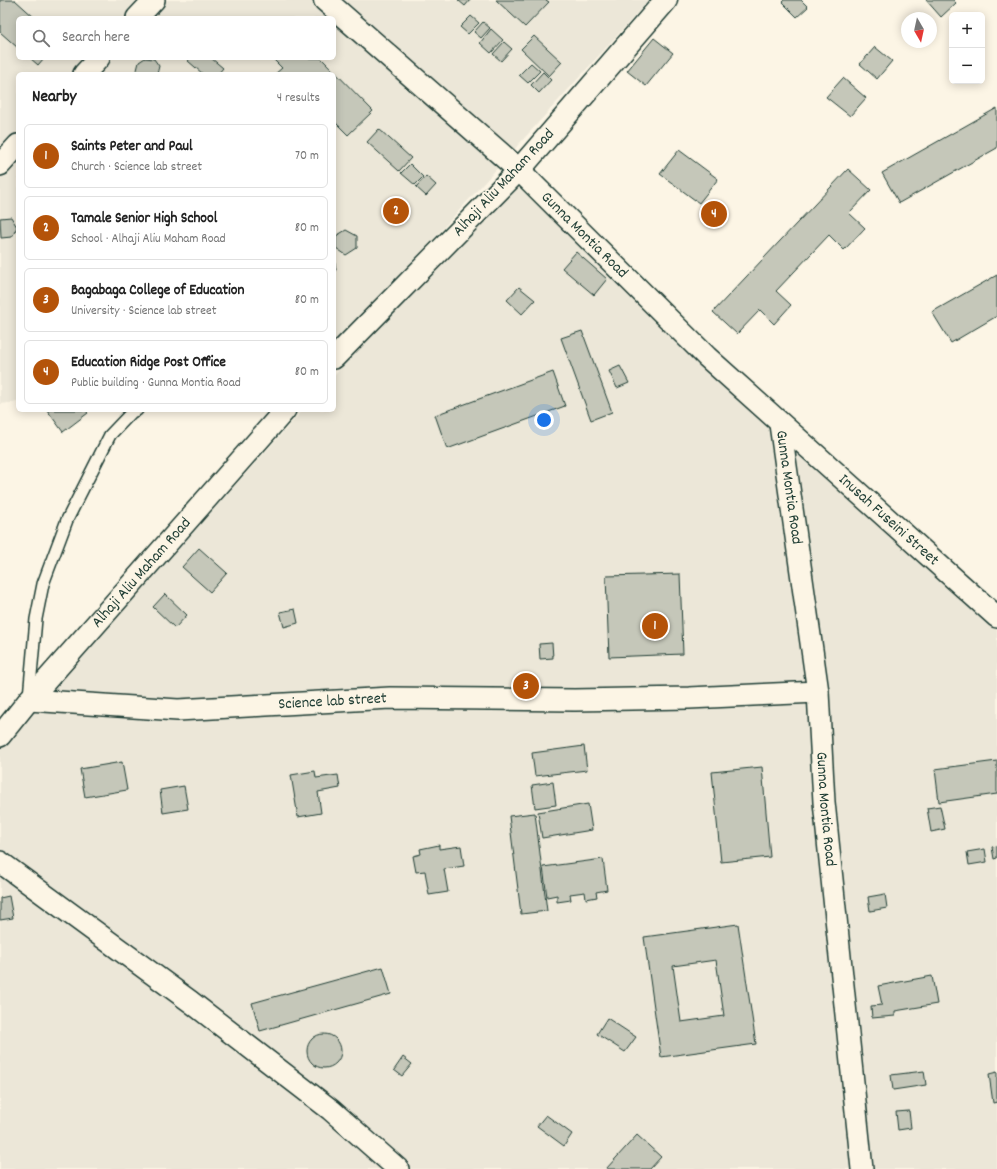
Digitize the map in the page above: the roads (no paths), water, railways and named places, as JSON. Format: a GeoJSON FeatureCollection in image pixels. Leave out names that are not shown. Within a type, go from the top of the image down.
{"type":"FeatureCollection","features":[{"type":"Feature","properties":{"kind":"street"},"geometry":{"type":"LineString","coordinates":[[139,16],[154,0]]}},
{"type":"Feature","properties":{"kind":"street","name":"Gunna Montia Road"},"geometry":{"type":"LineString","coordinates":[[325,0],[519,170],[707,357],[780,424],[818,692],[824,802],[862,1169]]}},
{"type":"Feature","properties":{"kind":"street","name":"Alhaji Aliu Maham Road"},"geometry":{"type":"LineString","coordinates":[[336,356],[519,170],[666,0]]}},
{"type":"Feature","properties":{"kind":"street"},"geometry":{"type":"LineString","coordinates":[[86,72],[97,60]]}},
{"type":"Feature","properties":{"kind":"street"},"geometry":{"type":"LineString","coordinates":[[0,165],[16,147]]}},
{"type":"Feature","properties":{"kind":"street","name":"Alhaji Aliu Maham Road"},"geometry":{"type":"LineString","coordinates":[[0,736],[29,700],[283,412]]}},
{"type":"Feature","properties":{"kind":"street","name":"Inusah Fuseini Street"},"geometry":{"type":"LineString","coordinates":[[780,424],[997,617]]}},
{"type":"Feature","properties":{"kind":"street","name":"Science lab street"},"geometry":{"type":"LineString","coordinates":[[29,700],[178,710],[390,698],[636,699],[818,692]]}},
{"type":"Feature","properties":{"kind":"street"},"geometry":{"type":"LineString","coordinates":[[0,862],[191,1002],[331,1110],[398,1169]]}},
{"type":"Feature","properties":{"kind":"lane"},"geometry":{"type":"LineString","coordinates":[[29,700],[36,619],[43,584],[67,520],[110,435],[132,412]]}},
{"type":"Feature","properties":{"kind":"place","name":"Tamale Senior High School"},"geometry":{"type":"Point","coordinates":[396,211]}},
{"type":"Feature","properties":{"kind":"place","name":"Education Ridge Post Office"},"geometry":{"type":"Point","coordinates":[714,214]}},
{"type":"Feature","properties":{"kind":"place","name":"Saints Peter and Paul"},"geometry":{"type":"Point","coordinates":[655,626]}},
{"type":"Feature","properties":{"kind":"place","name":"Bagabaga College of Education"},"geometry":{"type":"Point","coordinates":[526,686]}}]}
